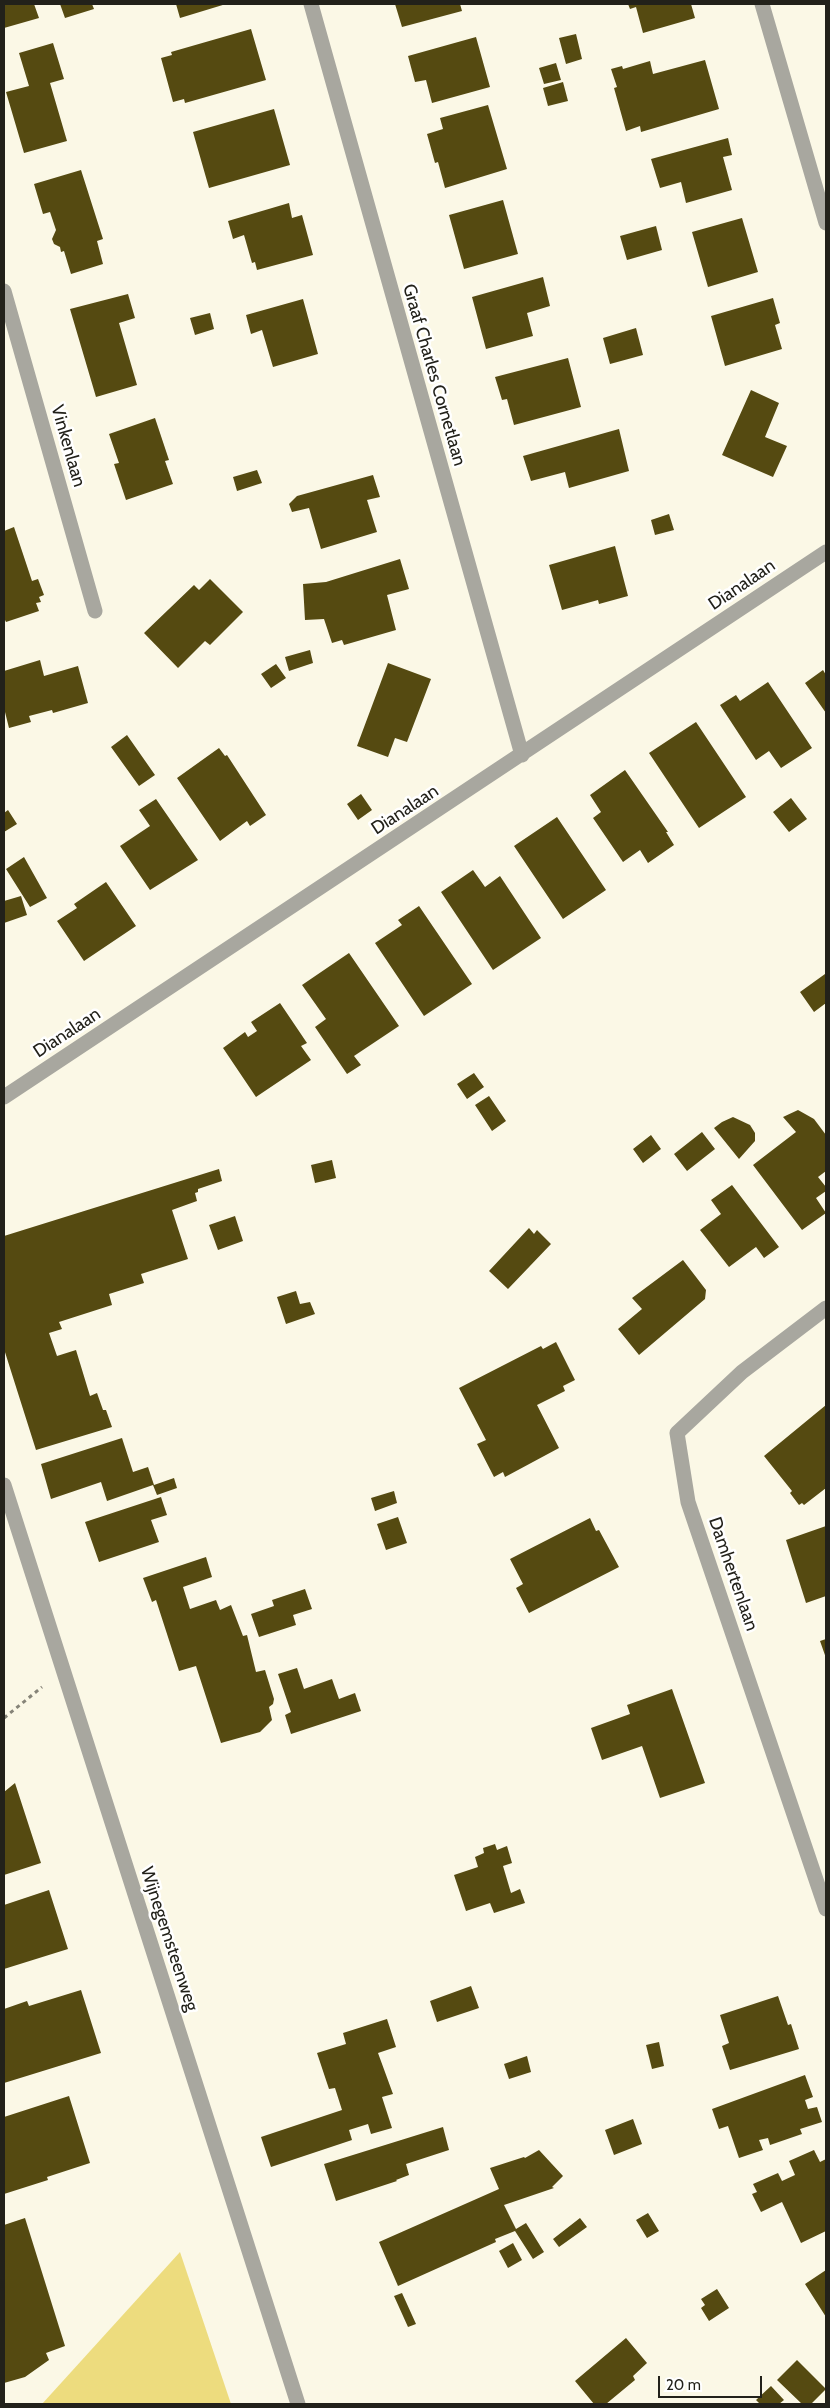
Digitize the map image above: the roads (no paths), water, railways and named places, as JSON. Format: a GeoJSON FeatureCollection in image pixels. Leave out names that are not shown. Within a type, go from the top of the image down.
{"type":"FeatureCollection","features":[{"type":"Feature","properties":{"kind":"street","name":"Graaf Charles Cornetlaan"},"geometry":{"type":"LineString","coordinates":[[311,4],[522,756]]}},
{"type":"Feature","properties":{"kind":"street"},"geometry":{"type":"LineString","coordinates":[[762,4],[826,223]]}},
{"type":"Feature","properties":{"kind":"street","name":"Vinkenlaan"},"geometry":{"type":"LineString","coordinates":[[4,291],[95,611]]}},
{"type":"Feature","properties":{"kind":"street","name":"Dianalaan"},"geometry":{"type":"LineString","coordinates":[[4,1097],[522,756],[826,552]]}},
{"type":"Feature","properties":{"kind":"street","name":"Damhertenlaan"},"geometry":{"type":"LineString","coordinates":[[826,1308],[742,1372],[677,1433],[688,1502],[826,1909]]}},
{"type":"Feature","properties":{"kind":"street","name":"Wijnegemsteenweg"},"geometry":{"type":"LineString","coordinates":[[4,1485],[230,2197],[298,2404]]}}]}
